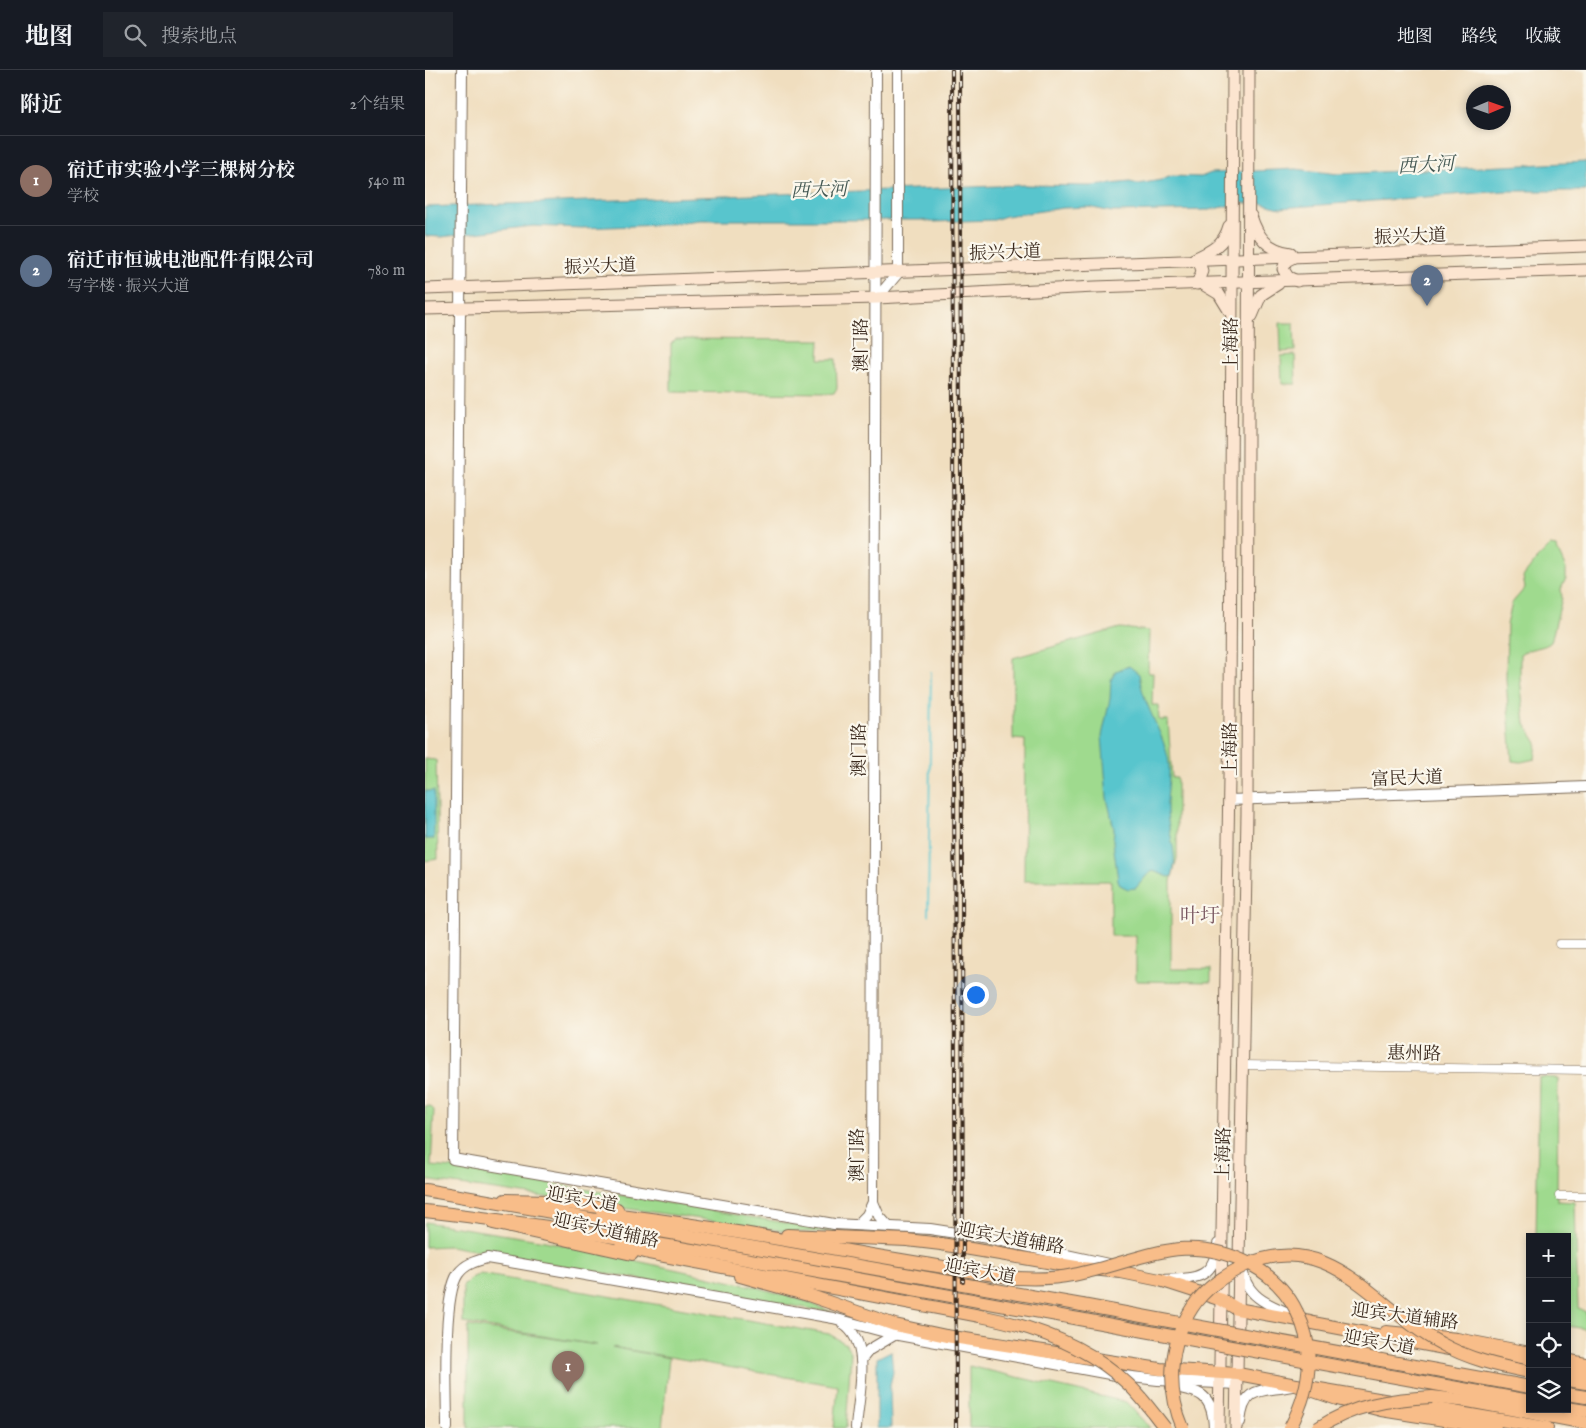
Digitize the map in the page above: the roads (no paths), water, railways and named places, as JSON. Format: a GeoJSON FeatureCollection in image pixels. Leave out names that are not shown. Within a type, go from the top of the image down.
{"type":"FeatureCollection","features":[{"type":"Feature","properties":{"kind":"main road","name":"上海路"},"geometry":{"type":"LineString","coordinates":[[1219,1428],[1230,713],[1233,70]]}},
{"type":"Feature","properties":{"kind":"main road","name":"上海路"},"geometry":{"type":"LineString","coordinates":[[1238,1428],[1237,1309],[1247,801],[1249,70]]}},
{"type":"Feature","properties":{"kind":"main road"},"geometry":{"type":"LineString","coordinates":[[1249,208],[1257,232],[1269,247],[1277,251],[1320,257]]}},
{"type":"Feature","properties":{"kind":"main road"},"geometry":{"type":"LineString","coordinates":[[1232,217],[1237,226],[1249,226]]}},
{"type":"Feature","properties":{"kind":"main road"},"geometry":{"type":"LineString","coordinates":[[1200,284],[1202,272],[1193,262],[1219,245],[1227,236],[1232,217]]}},
{"type":"Feature","properties":{"kind":"main road","name":"振兴大道"},"geometry":{"type":"LineString","coordinates":[[425,289],[876,274],[1586,246]]}},
{"type":"Feature","properties":{"kind":"main road"},"geometry":{"type":"LineString","coordinates":[[1292,258],[1286,261],[1283,270],[1289,277],[1297,281]]}},
{"type":"Feature","properties":{"kind":"main road"},"geometry":{"type":"LineString","coordinates":[[425,309],[877,298],[1586,270]]}},
{"type":"Feature","properties":{"kind":"main road"},"geometry":{"type":"LineString","coordinates":[[1248,333],[1255,305],[1261,295],[1269,288],[1283,282]]}},
{"type":"Feature","properties":{"kind":"main road"},"geometry":{"type":"LineString","coordinates":[[1200,284],[1219,294],[1231,315],[1235,309],[1239,308],[1248,311]]}},
{"type":"Feature","properties":{"kind":"main road"},"geometry":{"type":"LineString","coordinates":[[1230,713],[1233,717],[1240,718],[1247,710]]}},
{"type":"Feature","properties":{"kind":"main road"},"geometry":{"type":"LineString","coordinates":[[1227,882],[1237,876],[1246,879]]}},
{"type":"Feature","properties":{"kind":"main road","name":"迎宾大道"},"geometry":{"type":"LineString","coordinates":[[425,1190],[1082,1305],[1526,1386]]}},
{"type":"Feature","properties":{"kind":"main road"},"geometry":{"type":"LineString","coordinates":[[479,1199],[629,1216],[774,1238],[919,1265],[1016,1278],[1049,1279],[1075,1275],[1179,1248],[1208,1248],[1232,1255],[1259,1269],[1278,1285],[1291,1301],[1307,1335],[1310,1358],[1306,1390],[1290,1428]]}},
{"type":"Feature","properties":{"kind":"main road","name":"迎宾大道辅路"},"geometry":{"type":"LineString","coordinates":[[479,1199],[549,1201],[610,1208],[802,1237],[863,1237],[941,1244],[1160,1280],[1222,1300],[1237,1309],[1313,1323],[1457,1339],[1526,1352]]}},
{"type":"Feature","properties":{"kind":"main road","name":"迎宾大道"},"geometry":{"type":"LineString","coordinates":[[425,1211],[556,1228],[1079,1319],[1526,1400]]}},
{"type":"Feature","properties":{"kind":"main road","name":"迎宾大道辅路"},"geometry":{"type":"LineString","coordinates":[[473,1217],[511,1229],[749,1278],[808,1294],[895,1325],[937,1334],[1221,1378],[1296,1385],[1337,1399],[1381,1410],[1495,1428]]}},
{"type":"Feature","properties":{"kind":"main road"},"geometry":{"type":"LineString","coordinates":[[556,1228],[649,1253],[980,1316],[1023,1326],[1051,1336],[1081,1351],[1127,1383],[1165,1428]]}},
{"type":"Feature","properties":{"kind":"main road"},"geometry":{"type":"LineString","coordinates":[[1183,1428],[1174,1398],[1171,1377],[1173,1358],[1185,1319],[1194,1304],[1213,1284],[1232,1271],[1258,1260],[1280,1256],[1304,1257],[1325,1263],[1364,1285],[1404,1319],[1439,1343],[1487,1363],[1526,1371]]}},
{"type":"Feature","properties":{"kind":"main road"},"geometry":{"type":"LineString","coordinates":[[1313,1323],[1526,1362]]}},
{"type":"Feature","properties":{"kind":"main road"},"geometry":{"type":"LineString","coordinates":[[1571,1361],[1586,1364]]}},
{"type":"Feature","properties":{"kind":"main road"},"geometry":{"type":"LineString","coordinates":[[1571,1371],[1586,1373]]}},
{"type":"Feature","properties":{"kind":"main road"},"geometry":{"type":"LineString","coordinates":[[1571,1381],[1586,1383]]}},
{"type":"Feature","properties":{"kind":"main road"},"geometry":{"type":"LineString","coordinates":[[1296,1385],[1547,1428]]}},
{"type":"Feature","properties":{"kind":"main road"},"geometry":{"type":"LineString","coordinates":[[1571,1395],[1586,1397]]}},
{"type":"Feature","properties":{"kind":"main road"},"geometry":{"type":"LineString","coordinates":[[1318,1428],[1357,1409],[1383,1402],[1432,1397],[1468,1401],[1586,1423]]}},
{"type":"Feature","properties":{"kind":"main road"},"geometry":{"type":"LineString","coordinates":[[1571,1409],[1586,1411]]}},
{"type":"Feature","properties":{"kind":"street"},"geometry":{"type":"LineString","coordinates":[[462,70],[453,1159],[834,1224],[930,1229],[988,1238],[1130,1268],[1160,1280],[1186,1279],[1200,1275],[1210,1269],[1215,1260],[1223,1172]]}},
{"type":"Feature","properties":{"kind":"street","name":"澳门路"},"geometry":{"type":"LineString","coordinates":[[873,1202],[877,298],[876,70]]}},
{"type":"Feature","properties":{"kind":"street"},"geometry":{"type":"LineString","coordinates":[[898,70],[898,273]]}},
{"type":"Feature","properties":{"kind":"street","name":"澳门路"},"geometry":{"type":"LineString","coordinates":[[877,298],[898,273]]}},
{"type":"Feature","properties":{"kind":"street","name":"富民大道"},"geometry":{"type":"LineString","coordinates":[[1229,800],[1247,801],[1586,786]]}},
{"type":"Feature","properties":{"kind":"street"},"geometry":{"type":"LineString","coordinates":[[1559,944],[1586,944]]}},
{"type":"Feature","properties":{"kind":"street","name":"惠州路"},"geometry":{"type":"LineString","coordinates":[[1242,1065],[1586,1070]]}},
{"type":"Feature","properties":{"kind":"street"},"geometry":{"type":"LineString","coordinates":[[1240,1172],[1243,1198],[1242,1272],[1245,1282],[1263,1303],[1313,1323]]}},
{"type":"Feature","properties":{"kind":"street"},"geometry":{"type":"LineString","coordinates":[[1559,1196],[1586,1196]]}},
{"type":"Feature","properties":{"kind":"street"},"geometry":{"type":"LineString","coordinates":[[858,1224],[867,1215],[873,1202]]}},
{"type":"Feature","properties":{"kind":"street"},"geometry":{"type":"LineString","coordinates":[[873,1202],[879,1216],[888,1226]]}},
{"type":"Feature","properties":{"kind":"street"},"geometry":{"type":"LineString","coordinates":[[447,1428],[449,1298],[458,1274],[473,1262],[487,1258],[833,1318],[896,1334],[1059,1365],[1158,1380],[1221,1378]]}},
{"type":"Feature","properties":{"kind":"street"},"geometry":{"type":"LineString","coordinates":[[833,1318],[856,1335],[860,1349],[861,1360],[855,1428]]}},
{"type":"Feature","properties":{"kind":"street"},"geometry":{"type":"LineString","coordinates":[[861,1360],[873,1347],[896,1334]]}},
{"type":"Feature","properties":{"kind":"street"},"geometry":{"type":"LineString","coordinates":[[1059,1365],[1108,1379],[1196,1391],[1208,1400],[1214,1428]]}},
{"type":"Feature","properties":{"kind":"street"},"geometry":{"type":"LineString","coordinates":[[1238,1428],[1243,1402],[1249,1396],[1257,1391],[1296,1385]]}},
{"type":"Feature","properties":{"kind":"water"},"geometry":{"type":"Polygon","coordinates":[[[1586,162],[1586,191],[1505,191],[1280,208],[1261,203],[1239,203],[1210,210],[1112,212],[1089,207],[1063,208],[1006,216],[994,220],[931,222],[923,220],[699,220],[660,225],[582,228],[533,226],[441,237],[425,236],[425,207],[1024,185],[1091,186],[1130,182],[1138,184],[1172,176],[1201,177],[1211,173],[1296,169],[1338,174],[1586,162]]]}},
{"type":"Feature","properties":{"kind":"water"},"geometry":{"type":"Polygon","coordinates":[[[1129,666],[1139,674],[1143,694],[1163,740],[1168,758],[1167,811],[1174,852],[1174,868],[1172,876],[1169,877],[1153,871],[1136,888],[1128,889],[1120,885],[1118,880],[1113,842],[1114,829],[1107,798],[1102,736],[1110,699],[1111,680],[1116,671],[1129,666]]]}},
{"type":"Feature","properties":{"kind":"water"},"geometry":{"type":"Polygon","coordinates":[[[425,791],[434,791],[434,839],[425,839],[425,791]]]}},
{"type":"Feature","properties":{"kind":"water"},"geometry":{"type":"Polygon","coordinates":[[[891,1351],[893,1372],[890,1385],[891,1428],[877,1428],[877,1358],[891,1351]]]}},
{"type":"Feature","properties":{"kind":"waterway"},"geometry":{"type":"LineString","coordinates":[[928,915],[931,672]]}},
{"type":"Feature","properties":{"kind":"railway"},"geometry":{"type":"LineString","coordinates":[[952,70],[956,1428]]}},
{"type":"Feature","properties":{"kind":"railway"},"geometry":{"type":"LineString","coordinates":[[960,70],[963,1282]]}},
{"type":"Feature","properties":{"kind":"place","name":"宿迁市恒诚电池配件有限公司"},"geometry":{"type":"Point","coordinates":[1427,306]}},
{"type":"Feature","properties":{"kind":"place","name":"宿迁市实验小学三棵树分校"},"geometry":{"type":"Point","coordinates":[568,1392]}},
{"type":"Feature","properties":{"kind":"district","name":"叶圩"},"geometry":{"type":"Point","coordinates":[1200,915]}},
{"type":"Feature","properties":{"kind":"water label","name":"西大河"},"geometry":{"type":"Point","coordinates":[1426,164]}},
{"type":"Feature","properties":{"kind":"water label","name":"西大河"},"geometry":{"type":"Point","coordinates":[819,189]}}]}
